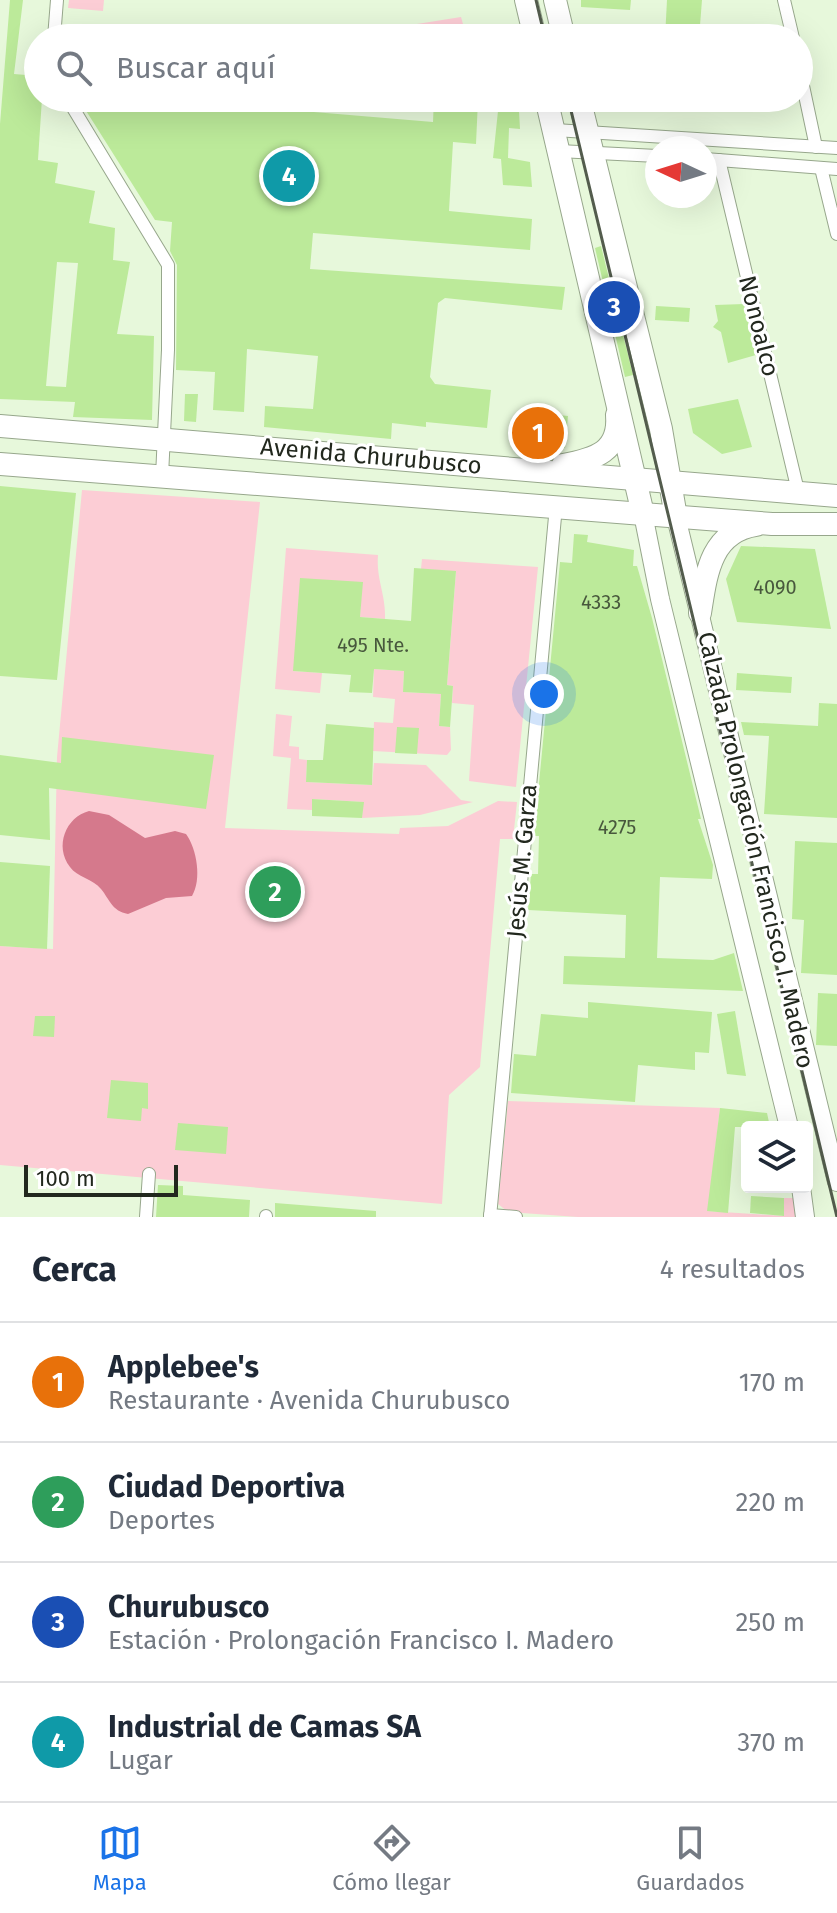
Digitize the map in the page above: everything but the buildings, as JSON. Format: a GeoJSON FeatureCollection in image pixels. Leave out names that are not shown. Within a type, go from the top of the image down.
{"type":"FeatureCollection","features":[{"type":"Feature","properties":{"kind":"highway"},"geometry":{"type":"LineString","coordinates":[[526,0],[532,24]]}},
{"type":"Feature","properties":{"kind":"highway"},"geometry":{"type":"LineString","coordinates":[[555,0],[561,24]]}},
{"type":"Feature","properties":{"kind":"highway"},"geometry":{"type":"LineString","coordinates":[[550,112],[643,514]]}},
{"type":"Feature","properties":{"kind":"highway"},"geometry":{"type":"LineString","coordinates":[[583,112],[670,480],[676,517]]}},
{"type":"Feature","properties":{"kind":"highway"},"geometry":{"type":"LineString","coordinates":[[539,470],[589,460],[614,443],[618,426],[615,386]]}},
{"type":"Feature","properties":{"kind":"highway","name":"Avenida Churubusco"},"geometry":{"type":"LineString","coordinates":[[0,426],[805,492]]}},
{"type":"Feature","properties":{"kind":"highway","name":"Avenida Churubusco"},"geometry":{"type":"LineString","coordinates":[[0,464],[772,524],[837,524]]}},
{"type":"Feature","properties":{"kind":"highway"},"geometry":{"type":"LineString","coordinates":[[805,492],[836,498]]}},
{"type":"Feature","properties":{"kind":"highway"},"geometry":{"type":"LineString","coordinates":[[700,613],[709,568],[718,546],[739,530],[772,524]]}},
{"type":"Feature","properties":{"kind":"main road","name":"Calzada Prolongación Francisco I. Madero"},"geometry":{"type":"LineString","coordinates":[[643,514],[788,1121]]}},
{"type":"Feature","properties":{"kind":"main road","name":"Calzada Prolongación Francisco I. Madero"},"geometry":{"type":"LineString","coordinates":[[676,517],[837,1182]]}},
{"type":"Feature","properties":{"kind":"main road"},"geometry":{"type":"LineString","coordinates":[[802,1193],[805,1217]]}},
{"type":"Feature","properties":{"kind":"street"},"geometry":{"type":"LineString","coordinates":[[55,24],[57,0]]}},
{"type":"Feature","properties":{"kind":"street"},"geometry":{"type":"LineString","coordinates":[[784,0],[790,24]]}},
{"type":"Feature","properties":{"kind":"street"},"geometry":{"type":"LineString","coordinates":[[75,112],[168,265],[162,476]]}},
{"type":"Feature","properties":{"kind":"street"},"geometry":{"type":"LineString","coordinates":[[809,112],[816,147]]}},
{"type":"Feature","properties":{"kind":"street"},"geometry":{"type":"LineString","coordinates":[[557,140],[837,148]]}},
{"type":"Feature","properties":{"kind":"street"},"geometry":{"type":"LineString","coordinates":[[557,140],[591,141],[645,153]]}},
{"type":"Feature","properties":{"kind":"street"},"geometry":{"type":"LineString","coordinates":[[717,160],[837,169]]}},
{"type":"Feature","properties":{"kind":"street"},"geometry":{"type":"LineString","coordinates":[[821,168],[837,234]]}},
{"type":"Feature","properties":{"kind":"street","name":"Nonoalco"},"geometry":{"type":"LineString","coordinates":[[717,178],[805,492]]}},
{"type":"Feature","properties":{"kind":"street","name":"Jesús M. Garza"},"geometry":{"type":"LineString","coordinates":[[490,1216],[556,506]]}},
{"type":"Feature","properties":{"kind":"street"},"geometry":{"type":"LineString","coordinates":[[146,1217],[149,1174]]}},
{"type":"Feature","properties":{"kind":"street"},"geometry":{"type":"LineString","coordinates":[[490,1216],[516,1217]]}},
{"type":"Feature","properties":{"kind":"shaded area"},"geometry":{"type":"Polygon","coordinates":[[[69,0],[104,0],[103,11],[68,8],[69,0]]]}},
{"type":"Feature","properties":{"kind":"shaded area"},"geometry":{"type":"Polygon","coordinates":[[[461,17],[463,24],[417,24],[461,17]]]}},
{"type":"Feature","properties":{"kind":"shaded area"},"geometry":{"type":"Polygon","coordinates":[[[82,490],[260,502],[225,828],[399,834],[400,828],[448,826],[498,801],[517,802],[513,839],[500,839],[480,1067],[449,1095],[442,1204],[0,1165],[0,946],[53,949],[57,757],[82,490]]]}},
{"type":"Feature","properties":{"kind":"shaded area"},"geometry":{"type":"Polygon","coordinates":[[[286,548],[378,555],[385,619],[360,617],[362,582],[293,671],[322,673],[320,693],[275,689],[286,548]]]}},
{"type":"Feature","properties":{"kind":"shaded area"},"geometry":{"type":"Polygon","coordinates":[[[422,559],[538,567],[516,787],[469,781],[474,705],[452,703],[453,686],[447,685],[456,572],[421,569],[422,559]]]}},
{"type":"Feature","properties":{"kind":"shaded area"},"geometry":{"type":"Polygon","coordinates":[[[374,669],[404,671],[403,692],[441,694],[439,726],[450,727],[451,750],[447,755],[373,751],[374,722],[393,723],[395,699],[373,697],[374,669]]]}},
{"type":"Feature","properties":{"kind":"shaded area"},"geometry":{"type":"Polygon","coordinates":[[[276,714],[292,716],[289,746],[299,747],[299,759],[307,760],[306,782],[372,785],[374,763],[426,765],[461,800],[473,802],[420,815],[362,818],[363,802],[313,799],[312,810],[287,809],[291,758],[273,756],[276,714]]]}},
{"type":"Feature","properties":{"kind":"shaded area"},"geometry":{"type":"Polygon","coordinates":[[[89,811],[109,815],[145,838],[175,831],[186,834],[197,865],[197,882],[192,896],[166,898],[128,914],[115,908],[98,886],[73,870],[65,859],[65,833],[74,819],[89,811]]]}},
{"type":"Feature","properties":{"kind":"shaded area"},"geometry":{"type":"Polygon","coordinates":[[[508,1101],[720,1108],[708,1211],[783,1216],[784,1198],[795,1198],[798,1217],[578,1217],[508,1212],[498,1204],[508,1101]]]}},
{"type":"Feature","properties":{"kind":"railway"},"geometry":{"type":"LineString","coordinates":[[536,0],[542,24]]}},
{"type":"Feature","properties":{"kind":"railway"},"geometry":{"type":"LineString","coordinates":[[571,112],[837,1217]]}},
{"type":"Feature","properties":{"kind":"place","name":"Industrial de Camas SA"},"geometry":{"type":"Point","coordinates":[289,176]}},
{"type":"Feature","properties":{"kind":"place","name":"Churubusco"},"geometry":{"type":"Point","coordinates":[614,307]}},
{"type":"Feature","properties":{"kind":"place","name":"Applebee's"},"geometry":{"type":"Point","coordinates":[538,433]}},
{"type":"Feature","properties":{"kind":"place","name":"Ciudad Deportiva"},"geometry":{"type":"Point","coordinates":[275,892]}}]}
